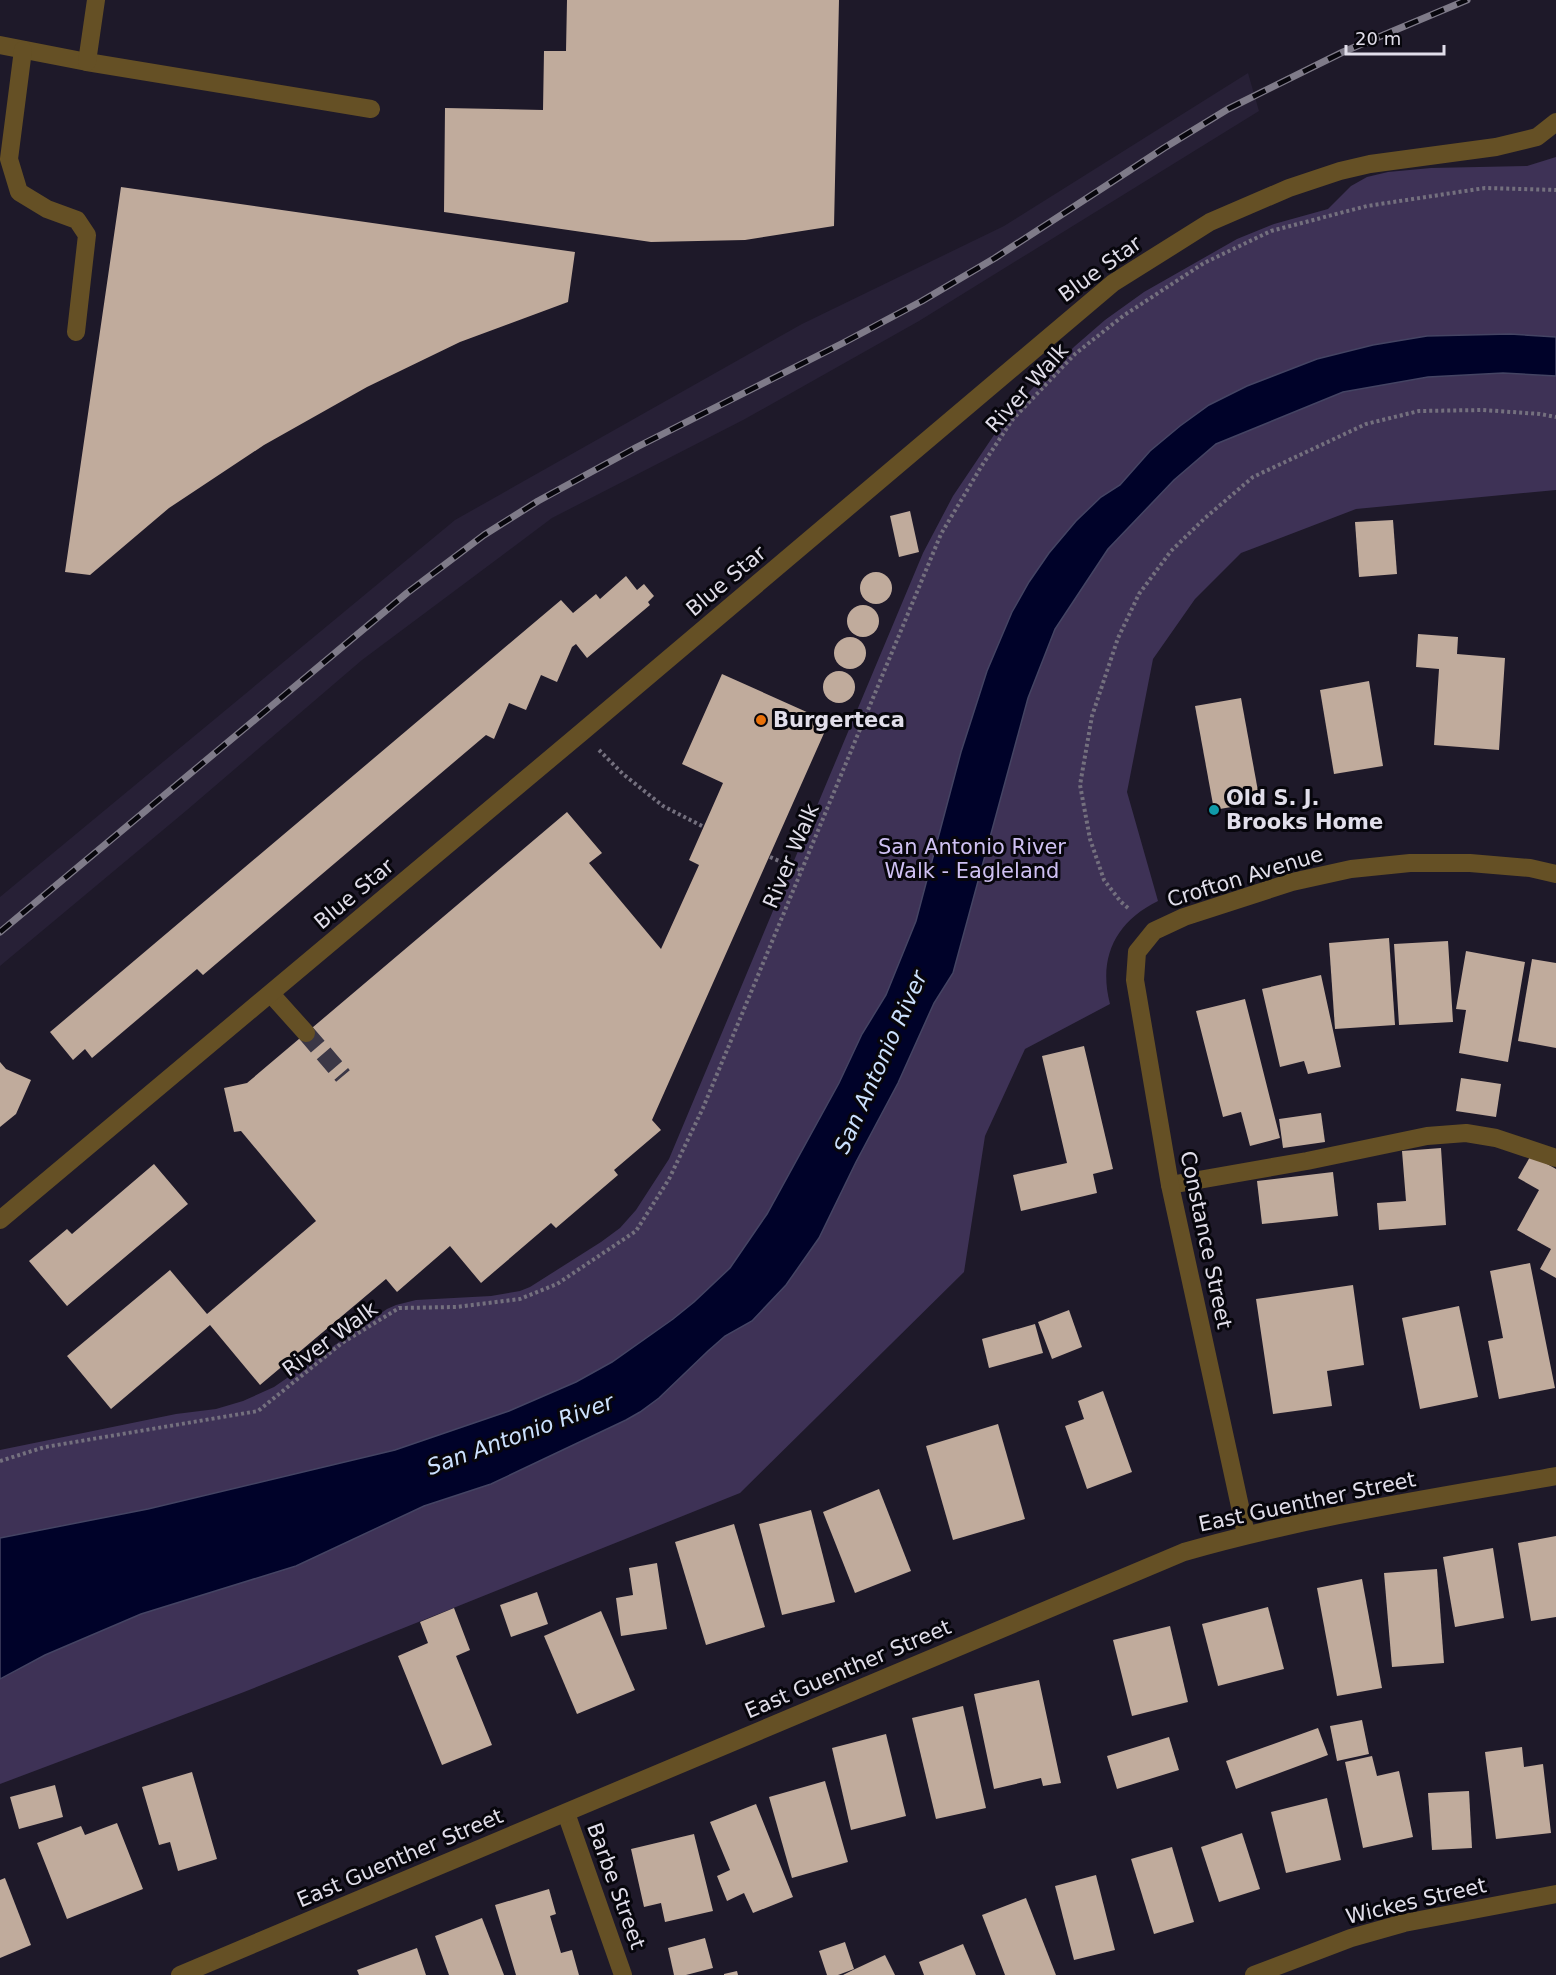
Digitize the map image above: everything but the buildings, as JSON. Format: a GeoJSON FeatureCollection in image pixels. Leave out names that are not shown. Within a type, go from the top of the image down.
{"type":"FeatureCollection","features":[{"type":"Feature","properties":{"kind":"street"},"geometry":{"type":"LineString","coordinates":[[87,62],[96,0]]}},
{"type":"Feature","properties":{"kind":"street"},"geometry":{"type":"LineString","coordinates":[[0,45],[87,62],[371,109]]}},
{"type":"Feature","properties":{"kind":"street"},"geometry":{"type":"LineString","coordinates":[[23,50],[9,159],[19,192],[47,209],[77,220],[87,235],[76,332]]}},
{"type":"Feature","properties":{"kind":"street","name":"Blue Star"},"geometry":{"type":"LineString","coordinates":[[0,1220],[1104,290],[1210,222],[1289,188],[1340,171],[1370,164],[1496,147],[1537,137],[1556,122]]}},
{"type":"Feature","properties":{"kind":"street","name":"Crofton Avenue"},"geometry":{"type":"LineString","coordinates":[[1137,952],[1154,931],[1184,917],[1292,882],[1351,869],[1410,862],[1470,863],[1530,868],[1556,874]]}},
{"type":"Feature","properties":{"kind":"street","name":"Constance Street"},"geometry":{"type":"LineString","coordinates":[[1137,952],[1135,980],[1170,1185],[1246,1534]]}},
{"type":"Feature","properties":{"kind":"street"},"geometry":{"type":"LineString","coordinates":[[271,994],[306,1033]]}},
{"type":"Feature","properties":{"kind":"street"},"geometry":{"type":"LineString","coordinates":[[1170,1185],[1306,1161],[1427,1136],[1466,1133],[1496,1138],[1556,1158]]}},
{"type":"Feature","properties":{"kind":"street","name":"East Guenther Street"},"geometry":{"type":"LineString","coordinates":[[180,1975],[1184,1552],[1246,1534],[1428,1498],[1556,1476]]}},
{"type":"Feature","properties":{"kind":"street","name":"Barbe Street"},"geometry":{"type":"LineString","coordinates":[[566,1813],[623,1975]]}},
{"type":"Feature","properties":{"kind":"street","name":"Wickes Street"},"geometry":{"type":"LineString","coordinates":[[1254,1975],[1351,1938],[1404,1923],[1556,1894]]}},
{"type":"Feature","properties":{"kind":"path","name":"River Walk"},"geometry":{"type":"LineString","coordinates":[[0,1461],[45,1447],[258,1411],[342,1343],[399,1308],[456,1307],[520,1299],[557,1284],[636,1231],[669,1179],[703,1108],[941,534],[981,466],[1013,419],[1075,354],[1123,316],[1204,263],[1271,231],[1367,206],[1485,188],[1556,190]]}},
{"type":"Feature","properties":{"kind":"path"},"geometry":{"type":"LineString","coordinates":[[1128,908],[1104,880],[1090,839],[1080,785],[1092,716],[1118,638],[1139,594],[1171,551],[1204,518],[1253,477],[1366,424],[1419,411],[1484,410],[1556,417]]}},
{"type":"Feature","properties":{"kind":"path"},"geometry":{"type":"LineString","coordinates":[[582,732],[622,774],[663,806],[704,827]]}},
{"type":"Feature","properties":{"kind":"path"},"geometry":{"type":"LineString","coordinates":[[770,857],[802,871]]}},
{"type":"Feature","properties":{"kind":"shaded area"},"geometry":{"type":"Polygon","coordinates":[[[1248,73],[1259,111],[919,321],[745,419],[552,518],[362,660],[0,966],[0,897],[455,520],[802,324],[1004,226],[1248,73]]]}},
{"type":"Feature","properties":{"kind":"green space","name":"San Antonio River Walk - Eagleland"},"geometry":{"type":"Polygon","coordinates":[[[1556,157],[1556,490],[1356,509],[1241,553],[1195,599],[1153,659],[1127,792],[1158,901],[1131,919],[1113,943],[1106,971],[1110,1004],[1025,1049],[985,1136],[964,1272],[740,1493],[244,1692],[0,1784],[0,1450],[176,1414],[216,1409],[243,1401],[274,1387],[387,1309],[416,1300],[491,1296],[520,1291],[530,1287],[620,1228],[636,1210],[669,1159],[923,553],[953,496],[1013,410],[1075,346],[1105,320],[1144,292],[1237,239],[1274,224],[1328,209],[1351,186],[1367,177],[1388,172],[1431,168],[1527,166],[1556,157]]]}},
{"type":"Feature","properties":{"kind":"water","name":"San Antonio River"},"geometry":{"type":"Polygon","coordinates":[[[1510,334],[1556,337],[1556,376],[1503,373],[1428,377],[1343,392],[1216,444],[1174,480],[1108,549],[1055,629],[1028,698],[953,973],[934,1003],[898,1083],[819,1238],[786,1285],[752,1321],[725,1336],[659,1398],[626,1420],[491,1484],[424,1506],[296,1566],[141,1614],[45,1655],[0,1679],[0,1538],[148,1509],[395,1450],[509,1411],[576,1382],[612,1362],[694,1302],[730,1268],[767,1214],[839,1083],[862,1034],[886,995],[916,921],[961,752],[987,671],[1012,612],[1049,553],[1076,521],[1101,497],[1120,485],[1150,451],[1209,405],[1247,386],[1317,359],[1373,345],[1427,336],[1510,334]]]}},
{"type":"Feature","properties":{"kind":"tunnel"},"geometry":{"type":"LineString","coordinates":[[306,1033],[343,1076]]}},
{"type":"Feature","properties":{"kind":"railway"},"geometry":{"type":"LineString","coordinates":[[0,932],[407,593],[484,535],[538,501],[637,447],[922,301],[995,258],[1228,109],[1343,52],[1467,0]]}},
{"type":"Feature","properties":{"kind":"place","name":"Burgerteca"},"geometry":{"type":"Point","coordinates":[761,720]}},
{"type":"Feature","properties":{"kind":"place","name":"Old S. J. Brooks Home"},"geometry":{"type":"Point","coordinates":[1214,810]}}]}
